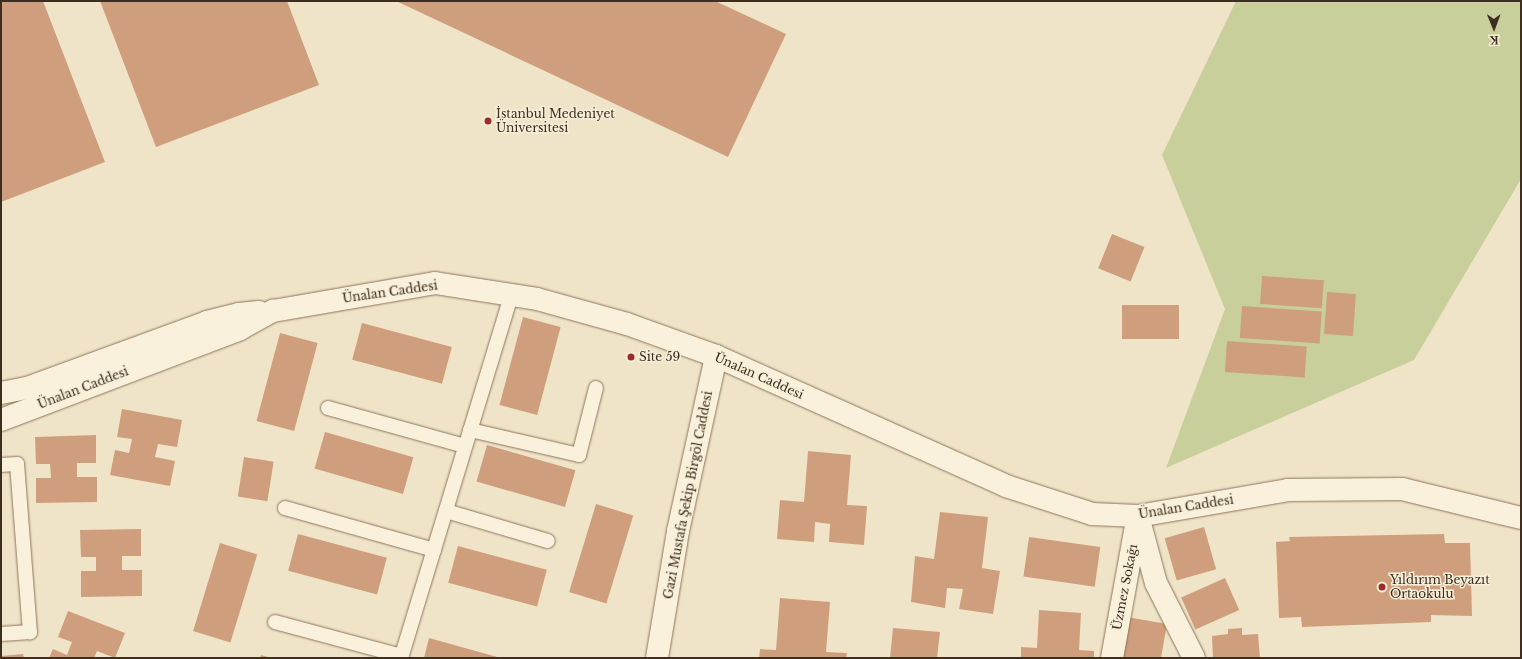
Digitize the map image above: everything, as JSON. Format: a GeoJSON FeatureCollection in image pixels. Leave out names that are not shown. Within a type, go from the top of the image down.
{"type":"FeatureCollection","features":[{"type":"Feature","properties":{"kind":"street","name":"Ünalan Caddesi"},"geometry":{"type":"LineString","coordinates":[[1,420],[240,329],[273,311],[435,283],[537,299],[627,324],[716,356],[1006,486],[1092,514],[1138,516],[1288,490],[1402,489],[1521,518]]}},
{"type":"Feature","properties":{"kind":"street"},"geometry":{"type":"LineString","coordinates":[[1,393],[27,388],[207,322],[239,314],[273,311]]}},
{"type":"Feature","properties":{"kind":"street","name":"Gazi Mustafa Şekip Birgöl Caddesi"},"geometry":{"type":"LineString","coordinates":[[657,658],[678,531],[716,356]]}},
{"type":"Feature","properties":{"kind":"street"},"geometry":{"type":"LineString","coordinates":[[1138,516],[1156,584],[1194,658]]}},
{"type":"Feature","properties":{"kind":"street","name":"Üzmez Sokağı"},"geometry":{"type":"LineString","coordinates":[[1112,658],[1138,516]]}},
{"type":"Feature","properties":{"kind":"lane"},"geometry":{"type":"LineString","coordinates":[[275,622],[401,657],[511,295]]}},
{"type":"Feature","properties":{"kind":"lane"},"geometry":{"type":"LineString","coordinates":[[470,430],[579,455],[596,388]]}},
{"type":"Feature","properties":{"kind":"lane"},"geometry":{"type":"LineString","coordinates":[[328,408],[465,446]]}},
{"type":"Feature","properties":{"kind":"lane"},"geometry":{"type":"LineString","coordinates":[[1,465],[17,464],[30,632],[1,634]]}},
{"type":"Feature","properties":{"kind":"lane"},"geometry":{"type":"LineString","coordinates":[[286,508],[434,550]]}},
{"type":"Feature","properties":{"kind":"lane"},"geometry":{"type":"LineString","coordinates":[[446,511],[548,540]]}},
{"type":"Feature","properties":{"kind":"green space"},"geometry":{"type":"Polygon","coordinates":[[[1236,1],[1521,1],[1521,179],[1414,360],[1166,468],[1225,309],[1162,155],[1236,1]]]}},
{"type":"Feature","properties":{"kind":"building"},"geometry":{"type":"Polygon","coordinates":[[[1,1],[43,1],[105,162],[1,202],[1,1]]]}},
{"type":"Feature","properties":{"kind":"building"},"geometry":{"type":"Polygon","coordinates":[[[100,1],[287,1],[319,85],[156,147],[100,1]]]}},
{"type":"Feature","properties":{"kind":"building"},"geometry":{"type":"Polygon","coordinates":[[[396,1],[715,1],[786,34],[728,157],[396,1]]]}},
{"type":"Feature","properties":{"kind":"building"},"geometry":{"type":"Polygon","coordinates":[[[1112,234],[1144,247],[1131,281],[1098,268],[1112,234]]]}},
{"type":"Feature","properties":{"kind":"building"},"geometry":{"type":"Polygon","coordinates":[[[1262,276],[1324,280],[1322,308],[1260,304],[1262,276]]]}},
{"type":"Feature","properties":{"kind":"building"},"geometry":{"type":"Polygon","coordinates":[[[1327,292],[1356,294],[1353,336],[1324,334],[1327,292]]]}},
{"type":"Feature","properties":{"kind":"building"},"geometry":{"type":"Polygon","coordinates":[[[1122,305],[1179,305],[1179,339],[1122,339],[1122,305]]]}},
{"type":"Feature","properties":{"kind":"building"},"geometry":{"type":"Polygon","coordinates":[[[1242,306],[1322,312],[1320,344],[1240,338],[1242,306]]]}},
{"type":"Feature","properties":{"kind":"building"},"geometry":{"type":"Polygon","coordinates":[[[523,317],[561,327],[537,415],[499,405],[523,317]]]}},
{"type":"Feature","properties":{"kind":"building"},"geometry":{"type":"Polygon","coordinates":[[[362,323],[452,347],[442,384],[352,360],[362,323]]]}},
{"type":"Feature","properties":{"kind":"building"},"geometry":{"type":"Polygon","coordinates":[[[280,333],[318,343],[294,431],[256,421],[280,333]]]}},
{"type":"Feature","properties":{"kind":"building"},"geometry":{"type":"Polygon","coordinates":[[[1227,341],[1307,347],[1305,378],[1225,372],[1227,341]]]}},
{"type":"Feature","properties":{"kind":"building"},"geometry":{"type":"Polygon","coordinates":[[[122,409],[182,420],[177,447],[158,444],[155,457],[175,461],[170,486],[110,475],[115,450],[129,453],[132,439],[117,437],[122,409]]]}},
{"type":"Feature","properties":{"kind":"building"},"geometry":{"type":"Polygon","coordinates":[[[325,432],[413,457],[403,494],[315,469],[325,432]]]}},
{"type":"Feature","properties":{"kind":"building"},"geometry":{"type":"Polygon","coordinates":[[[96,435],[96,463],[77,463],[77,477],[97,477],[97,502],[36,503],[36,478],[51,478],[50,464],[36,464],[35,437],[96,435]]]}},
{"type":"Feature","properties":{"kind":"building"},"geometry":{"type":"Polygon","coordinates":[[[487,445],[575,470],[565,507],[477,482],[487,445]]]}},
{"type":"Feature","properties":{"kind":"building"},"geometry":{"type":"Polygon","coordinates":[[[808,451],[851,455],[847,505],[867,506],[864,545],[829,542],[830,524],[815,522],[814,542],[777,539],[780,500],[804,502],[808,451]]]}},
{"type":"Feature","properties":{"kind":"building"},"geometry":{"type":"Polygon","coordinates":[[[244,457],[274,462],[267,501],[238,497],[244,457]]]}},
{"type":"Feature","properties":{"kind":"building"},"geometry":{"type":"Polygon","coordinates":[[[596,504],[633,515],[606,603],[569,592],[596,504]]]}},
{"type":"Feature","properties":{"kind":"building"},"geometry":{"type":"Polygon","coordinates":[[[940,512],[988,517],[982,568],[1000,571],[993,614],[959,609],[963,589],[947,588],[945,608],[911,602],[915,556],[934,559],[940,512]]]}},
{"type":"Feature","properties":{"kind":"building"},"geometry":{"type":"Polygon","coordinates":[[[1204,527],[1216,569],[1177,581],[1165,538],[1204,527]]]}},
{"type":"Feature","properties":{"kind":"building"},"geometry":{"type":"Polygon","coordinates":[[[141,529],[141,556],[122,556],[122,570],[142,570],[142,596],[81,597],[81,571],[96,571],[96,557],[81,557],[80,530],[141,529]]]}},
{"type":"Feature","properties":{"kind":"building"},"geometry":{"type":"Polygon","coordinates":[[[298,534],[387,558],[377,595],[288,571],[298,534]]]}},
{"type":"Feature","properties":{"kind":"building"},"geometry":{"type":"Polygon","coordinates":[[[1444,534],[1445,543],[1470,543],[1472,616],[1431,615],[1431,622],[1302,627],[1301,617],[1279,618],[1276,542],[1290,541],[1289,537],[1444,534]]]}},
{"type":"Feature","properties":{"kind":"building"},"geometry":{"type":"Polygon","coordinates":[[[1029,537],[1100,547],[1095,587],[1023,577],[1029,537]]]}},
{"type":"Feature","properties":{"kind":"building"},"geometry":{"type":"Polygon","coordinates":[[[220,543],[257,554],[230,642],[193,631],[220,543]]]}},
{"type":"Feature","properties":{"kind":"building"},"geometry":{"type":"Polygon","coordinates":[[[458,546],[547,570],[537,607],[448,583],[458,546]]]}},
{"type":"Feature","properties":{"kind":"building"},"geometry":{"type":"Polygon","coordinates":[[[1225,578],[1239,610],[1195,629],[1181,598],[1225,578]]]}},
{"type":"Feature","properties":{"kind":"building"},"geometry":{"type":"Polygon","coordinates":[[[780,598],[830,602],[826,652],[847,653],[846,658],[759,658],[760,649],[776,650],[780,598]]]}},
{"type":"Feature","properties":{"kind":"building"},"geometry":{"type":"Polygon","coordinates":[[[1039,610],[1081,613],[1079,650],[1094,651],[1094,658],[1021,658],[1021,647],[1037,648],[1039,610]]]}},
{"type":"Feature","properties":{"kind":"building"},"geometry":{"type":"Polygon","coordinates":[[[68,611],[125,633],[115,658],[97,651],[94,658],[49,658],[53,649],[67,655],[72,642],[58,637],[68,611]]]}},
{"type":"Feature","properties":{"kind":"building"},"geometry":{"type":"Polygon","coordinates":[[[1127,617],[1167,624],[1161,658],[1120,658],[1127,617]]]}},
{"type":"Feature","properties":{"kind":"building"},"geometry":{"type":"Polygon","coordinates":[[[893,628],[940,632],[937,658],[890,658],[893,628]]]}},
{"type":"Feature","properties":{"kind":"building"},"geometry":{"type":"Polygon","coordinates":[[[1242,628],[1242,635],[1258,634],[1260,658],[1213,658],[1212,636],[1228,634],[1228,629],[1242,628]]]}},
{"type":"Feature","properties":{"kind":"building"},"geometry":{"type":"Polygon","coordinates":[[[429,638],[501,658],[424,658],[429,638]]]}},
{"type":"Feature","properties":{"kind":"building"},"geometry":{"type":"Polygon","coordinates":[[[23,654],[24,658],[1,658],[1,656],[23,654]]]}},
{"type":"Feature","properties":{"kind":"building"},"geometry":{"type":"Polygon","coordinates":[[[261,655],[271,658],[260,658],[261,655]]]}},
{"type":"Feature","properties":{"kind":"place","name":"İstanbul Medeniyet Üniversitesi"},"geometry":{"type":"Point","coordinates":[488,121]}},
{"type":"Feature","properties":{"kind":"place","name":"Site 59"},"geometry":{"type":"Point","coordinates":[631,357]}},
{"type":"Feature","properties":{"kind":"place","name":"Yıldırım Beyazıt Ortaokulu"},"geometry":{"type":"Point","coordinates":[1382,587]}}]}
